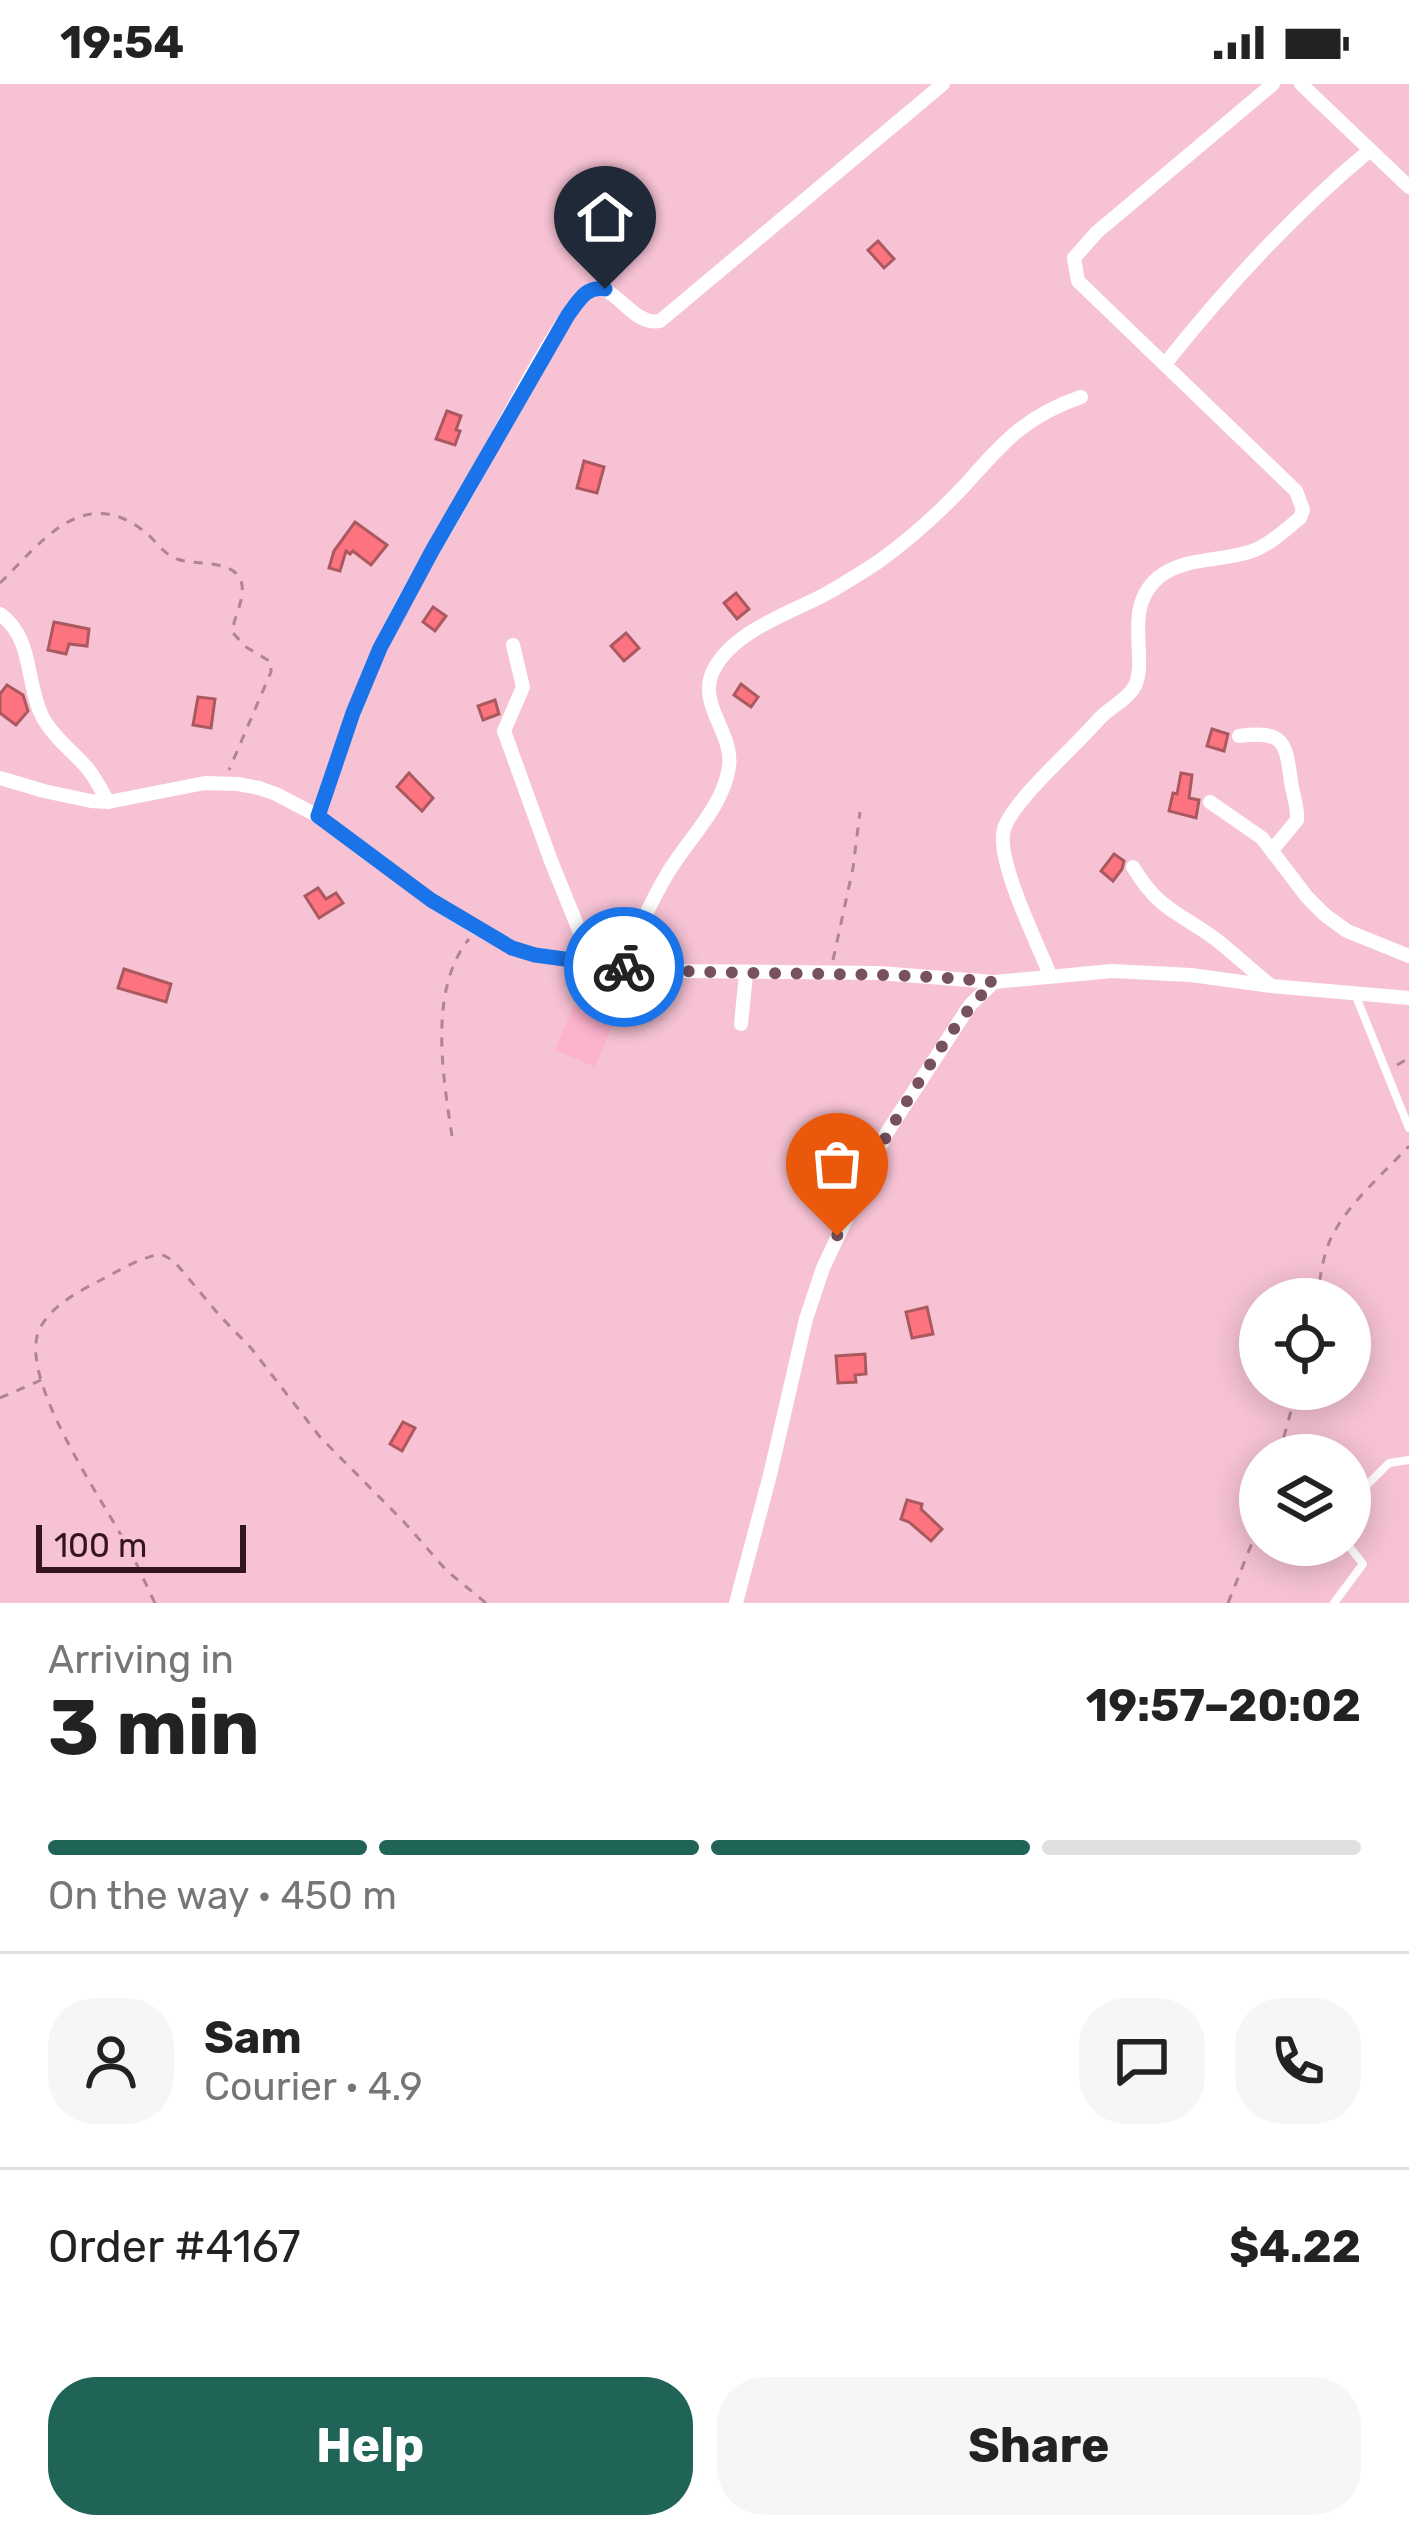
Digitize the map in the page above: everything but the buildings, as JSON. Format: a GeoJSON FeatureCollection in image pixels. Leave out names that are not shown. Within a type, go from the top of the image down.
{"type":"FeatureCollection","features":[{"type":"Feature","properties":{"kind":"street"},"geometry":{"type":"LineString","coordinates":[[318,816],[380,648],[520,395],[585,292],[605,289],[639,317],[650,323],[660,321],[943,84]]}},
{"type":"Feature","properties":{"kind":"street"},"geometry":{"type":"LineString","coordinates":[[1050,976],[1005,862],[1004,830],[1021,802],[1105,712],[1132,691],[1139,668],[1139,612],[1157,578],[1174,568],[1255,550],[1300,518],[1303,510],[1296,490],[1078,281],[1074,258],[1097,232],[1274,84]]}},
{"type":"Feature","properties":{"kind":"street"},"geometry":{"type":"LineString","coordinates":[[1301,84],[1409,187]]}},
{"type":"Feature","properties":{"kind":"street"},"geometry":{"type":"LineString","coordinates":[[1165,364],[1248,265],[1324,188],[1370,151]]}},
{"type":"Feature","properties":{"kind":"street"},"geometry":{"type":"LineString","coordinates":[[624,967],[666,875],[726,782],[729,750],[708,692],[719,662],[734,644],[879,561],[925,526],[1008,438],[1051,407],[1081,397]]}},
{"type":"Feature","properties":{"kind":"street"},"geometry":{"type":"LineString","coordinates":[[0,614],[15,625],[42,715],[108,802]]}},
{"type":"Feature","properties":{"kind":"street"},"geometry":{"type":"LineString","coordinates":[[513,645],[523,687],[504,726],[507,742],[592,962]]}},
{"type":"Feature","properties":{"kind":"street"},"geometry":{"type":"LineString","coordinates":[[1239,736],[1272,735],[1286,747],[1297,820],[1273,850]]}},
{"type":"Feature","properties":{"kind":"street"},"geometry":{"type":"LineString","coordinates":[[0,778],[108,802],[205,783],[259,788],[318,816],[478,929],[535,955],[624,967],[746,974],[879,973],[994,982],[1112,971],[1409,998]]}},
{"type":"Feature","properties":{"kind":"street"},"geometry":{"type":"LineString","coordinates":[[1210,802],[1262,838],[1325,915],[1346,931],[1409,956]]}},
{"type":"Feature","properties":{"kind":"street"},"geometry":{"type":"LineString","coordinates":[[1133,867],[1160,904],[1215,940],[1271,986]]}},
{"type":"Feature","properties":{"kind":"street"},"geometry":{"type":"LineString","coordinates":[[741,1024],[746,974]]}},
{"type":"Feature","properties":{"kind":"street"},"geometry":{"type":"LineString","coordinates":[[736,1603],[806,1319],[823,1268],[886,1134],[951,1031],[994,982]]}},
{"type":"Feature","properties":{"kind":"lane"},"geometry":{"type":"LineString","coordinates":[[1354,994],[1409,1128]]}},
{"type":"Feature","properties":{"kind":"lane"},"geometry":{"type":"LineString","coordinates":[[1371,1480],[1389,1462],[1409,1460]]}},
{"type":"Feature","properties":{"kind":"lane"},"geometry":{"type":"LineString","coordinates":[[1334,1603],[1362,1566]]}},
{"type":"Feature","properties":{"kind":"path"},"geometry":{"type":"LineString","coordinates":[[0,584],[67,522],[98,511],[140,527],[178,560],[229,568],[242,585],[232,632],[271,662],[271,672],[223,783]]}},
{"type":"Feature","properties":{"kind":"path"},"geometry":{"type":"LineString","coordinates":[[831,974],[860,812]]}},
{"type":"Feature","properties":{"kind":"path"},"geometry":{"type":"LineString","coordinates":[[452,1136],[445,1090],[445,997],[450,970],[478,929]]}},
{"type":"Feature","properties":{"kind":"path"},"geometry":{"type":"LineString","coordinates":[[1385,1072],[1409,1058]]}},
{"type":"Feature","properties":{"kind":"path"},"geometry":{"type":"LineString","coordinates":[[1321,1278],[1333,1234],[1409,1146]]}},
{"type":"Feature","properties":{"kind":"path"},"geometry":{"type":"LineString","coordinates":[[155,1603],[65,1437],[41,1380],[38,1334],[70,1297],[153,1256],[167,1256],[251,1348],[320,1437],[447,1571],[486,1603]]}},
{"type":"Feature","properties":{"kind":"path"},"geometry":{"type":"LineString","coordinates":[[0,1398],[41,1380]]}},
{"type":"Feature","properties":{"kind":"path"},"geometry":{"type":"LineString","coordinates":[[1228,1603],[1243,1566]]}},
{"type":"Feature","properties":{"kind":"shaded area"},"geometry":{"type":"Polygon","coordinates":[[[574,1005],[614,1022],[595,1067],[555,1050],[574,1005]]]}},
{"type":"Feature","properties":{"kind":"way so far"},"geometry":{"type":"LineString","coordinates":[[624,967],[746,974],[879,973],[994,982],[951,1031],[886,1134],[837,1236]]}},
{"type":"Feature","properties":{"kind":"route"},"geometry":{"type":"LineString","coordinates":[[605,289],[585,292],[568,315],[432,551],[380,648],[318,816],[431,900],[512,948],[624,967]]}}]}
